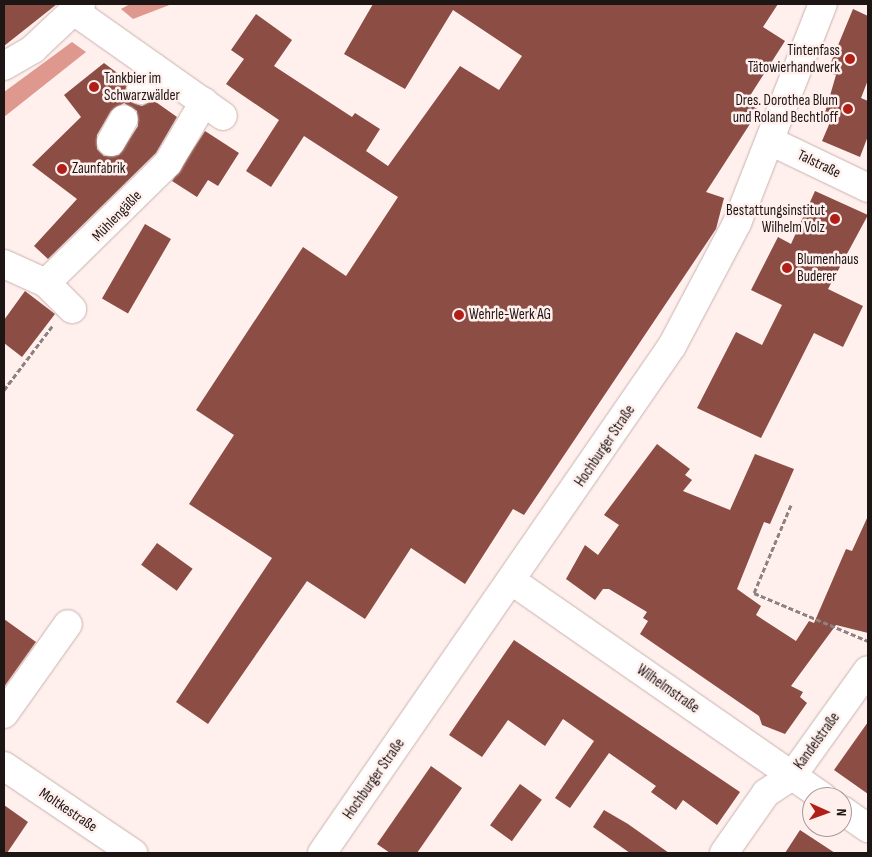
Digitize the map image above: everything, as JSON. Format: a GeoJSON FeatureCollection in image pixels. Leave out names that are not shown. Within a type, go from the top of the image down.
{"type":"FeatureCollection","features":[{"type":"Feature","properties":{"kind":"street","name":"Hochburger Straße"},"geometry":{"type":"LineString","coordinates":[[322,853],[512,581],[672,346],[737,222],[823,4]]}},
{"type":"Feature","properties":{"kind":"street"},"geometry":{"type":"LineString","coordinates":[[4,66],[90,19]]}},
{"type":"Feature","properties":{"kind":"street","name":"Mühlengäßle"},"geometry":{"type":"LineString","coordinates":[[46,283],[168,163],[213,109],[147,79],[90,19]]}},
{"type":"Feature","properties":{"kind":"street","name":"Talstraße"},"geometry":{"type":"LineString","coordinates":[[770,141],[868,188]]}},
{"type":"Feature","properties":{"kind":"street"},"geometry":{"type":"LineString","coordinates":[[4,264],[46,283],[70,307]]}},
{"type":"Feature","properties":{"kind":"street","name":"Wilhelmstraße"},"geometry":{"type":"LineString","coordinates":[[512,581],[808,787]]}},
{"type":"Feature","properties":{"kind":"street"},"geometry":{"type":"LineString","coordinates":[[4,714],[68,624]]}},
{"type":"Feature","properties":{"kind":"street","name":"Kandelstraße"},"geometry":{"type":"LineString","coordinates":[[724,853],[766,793],[792,776],[868,670]]}},
{"type":"Feature","properties":{"kind":"street","name":"Moltkestraße"},"geometry":{"type":"LineString","coordinates":[[4,766],[133,853]]}},
{"type":"Feature","properties":{"kind":"street"},"geometry":{"type":"LineString","coordinates":[[852,817],[868,828]]}},
{"type":"Feature","properties":{"kind":"path"},"geometry":{"type":"LineString","coordinates":[[4,390],[70,307]]}},
{"type":"Feature","properties":{"kind":"path"},"geometry":{"type":"LineString","coordinates":[[791,505],[754,593],[868,641]]}},
{"type":"Feature","properties":{"kind":"shaded area"},"geometry":{"type":"Polygon","coordinates":[[[130,4],[172,4],[133,19],[121,9],[130,4]]]}},
{"type":"Feature","properties":{"kind":"shaded area"},"geometry":{"type":"Polygon","coordinates":[[[72,42],[86,52],[4,117],[4,92],[72,42]]]}},
{"type":"Feature","properties":{"kind":"building"},"geometry":{"type":"Polygon","coordinates":[[[4,4],[57,4],[4,46],[4,4]]]}},
{"type":"Feature","properties":{"kind":"building","name":"Wehrle-Werk AG"},"geometry":{"type":"Polygon","coordinates":[[[373,4],[778,4],[763,27],[785,41],[746,102],[759,110],[706,192],[724,198],[716,229],[524,515],[513,509],[465,584],[411,548],[365,619],[307,581],[208,724],[176,702],[272,558],[189,504],[234,435],[196,410],[303,247],[346,276],[398,197],[304,136],[271,187],[246,171],[279,120],[226,84],[244,59],[231,50],[256,14],[292,40],[274,66],[352,117],[355,113],[380,129],[366,151],[388,166],[460,66],[499,90],[522,56],[453,10],[405,89],[344,54],[373,4]]]}},
{"type":"Feature","properties":{"kind":"building"},"geometry":{"type":"Polygon","coordinates":[[[853,9],[868,16],[868,80],[861,98],[868,101],[868,136],[860,157],[822,141],[831,120],[824,116],[836,75],[827,72],[853,9]]]}},
{"type":"Feature","properties":{"kind":"building"},"geometry":{"type":"Polygon","coordinates":[[[104,63],[128,81],[125,91],[133,103],[142,106],[153,100],[177,117],[156,153],[48,259],[34,246],[77,199],[32,165],[81,117],[64,95],[104,63]],[[124,103],[111,111],[97,135],[97,149],[104,156],[119,155],[138,126],[137,111],[124,103]]]}},
{"type":"Feature","properties":{"kind":"building"},"geometry":{"type":"Polygon","coordinates":[[[205,131],[239,153],[218,186],[208,180],[197,197],[172,181],[205,131]]]}},
{"type":"Feature","properties":{"kind":"building"},"geometry":{"type":"Polygon","coordinates":[[[815,191],[868,215],[828,289],[863,306],[843,347],[814,333],[761,438],[697,408],[736,332],[762,345],[782,305],[751,290],[778,237],[791,244],[815,191]]]}},
{"type":"Feature","properties":{"kind":"building"},"geometry":{"type":"Polygon","coordinates":[[[145,224],[171,239],[128,313],[102,298],[145,224]]]}},
{"type":"Feature","properties":{"kind":"building"},"geometry":{"type":"Polygon","coordinates":[[[25,291],[55,314],[22,357],[4,343],[4,320],[25,291]]]}},
{"type":"Feature","properties":{"kind":"building"},"geometry":{"type":"Polygon","coordinates":[[[657,444],[690,469],[685,475],[692,480],[683,491],[730,510],[755,454],[794,469],[770,524],[764,522],[737,589],[761,606],[756,615],[796,641],[809,621],[814,623],[846,549],[852,551],[868,516],[868,633],[836,625],[791,686],[803,692],[800,697],[807,703],[785,734],[762,725],[759,716],[640,634],[648,621],[643,618],[647,612],[609,589],[603,589],[595,600],[566,579],[585,545],[598,555],[619,525],[604,515],[657,444]]]}},
{"type":"Feature","properties":{"kind":"building"},"geometry":{"type":"Polygon","coordinates":[[[157,543],[193,569],[177,591],[141,565],[157,543]]]}},
{"type":"Feature","properties":{"kind":"building"},"geometry":{"type":"Polygon","coordinates":[[[4,619],[36,642],[4,687],[4,619]]]}},
{"type":"Feature","properties":{"kind":"building"},"geometry":{"type":"Polygon","coordinates":[[[514,640],[740,792],[717,825],[683,800],[676,810],[651,792],[656,786],[609,753],[570,808],[555,798],[594,741],[563,719],[545,746],[508,720],[482,757],[449,735],[514,640]]]}},
{"type":"Feature","properties":{"kind":"building"},"geometry":{"type":"Polygon","coordinates":[[[868,722],[868,794],[834,770],[868,722]]]}},
{"type":"Feature","properties":{"kind":"building"},"geometry":{"type":"Polygon","coordinates":[[[431,766],[462,788],[417,853],[390,853],[377,844],[431,766]]]}},
{"type":"Feature","properties":{"kind":"building"},"geometry":{"type":"Polygon","coordinates":[[[520,784],[542,800],[512,841],[490,825],[520,784]]]}},
{"type":"Feature","properties":{"kind":"building"},"geometry":{"type":"Polygon","coordinates":[[[4,805],[28,822],[7,853],[4,853],[4,805]]]}},
{"type":"Feature","properties":{"kind":"building"},"geometry":{"type":"Polygon","coordinates":[[[604,810],[628,824],[669,853],[630,853],[593,827],[604,810]]]}},
{"type":"Feature","properties":{"kind":"building"},"geometry":{"type":"Polygon","coordinates":[[[800,830],[802,831],[802,837],[811,837],[835,853],[785,853],[800,830]]]}},
{"type":"Feature","properties":{"kind":"place","name":"Tintenfass Tätowierhandwerk"},"geometry":{"type":"Point","coordinates":[850,59]}},
{"type":"Feature","properties":{"kind":"place","name":"Tankbier im Schwarzwälder"},"geometry":{"type":"Point","coordinates":[94,87]}},
{"type":"Feature","properties":{"kind":"place","name":"Dres. Dorothea Blum und Roland Bechtloff"},"geometry":{"type":"Point","coordinates":[848,109]}},
{"type":"Feature","properties":{"kind":"place","name":"Zaunfabrik"},"geometry":{"type":"Point","coordinates":[62,169]}},
{"type":"Feature","properties":{"kind":"place","name":"Bestattungsinstitut Wilhelm Volz"},"geometry":{"type":"Point","coordinates":[835,219]}},
{"type":"Feature","properties":{"kind":"place","name":"Blumenhaus Buderer"},"geometry":{"type":"Point","coordinates":[787,268]}},
{"type":"Feature","properties":{"kind":"place","name":"Wehrle-Werk AG"},"geometry":{"type":"Point","coordinates":[459,315]}}]}
